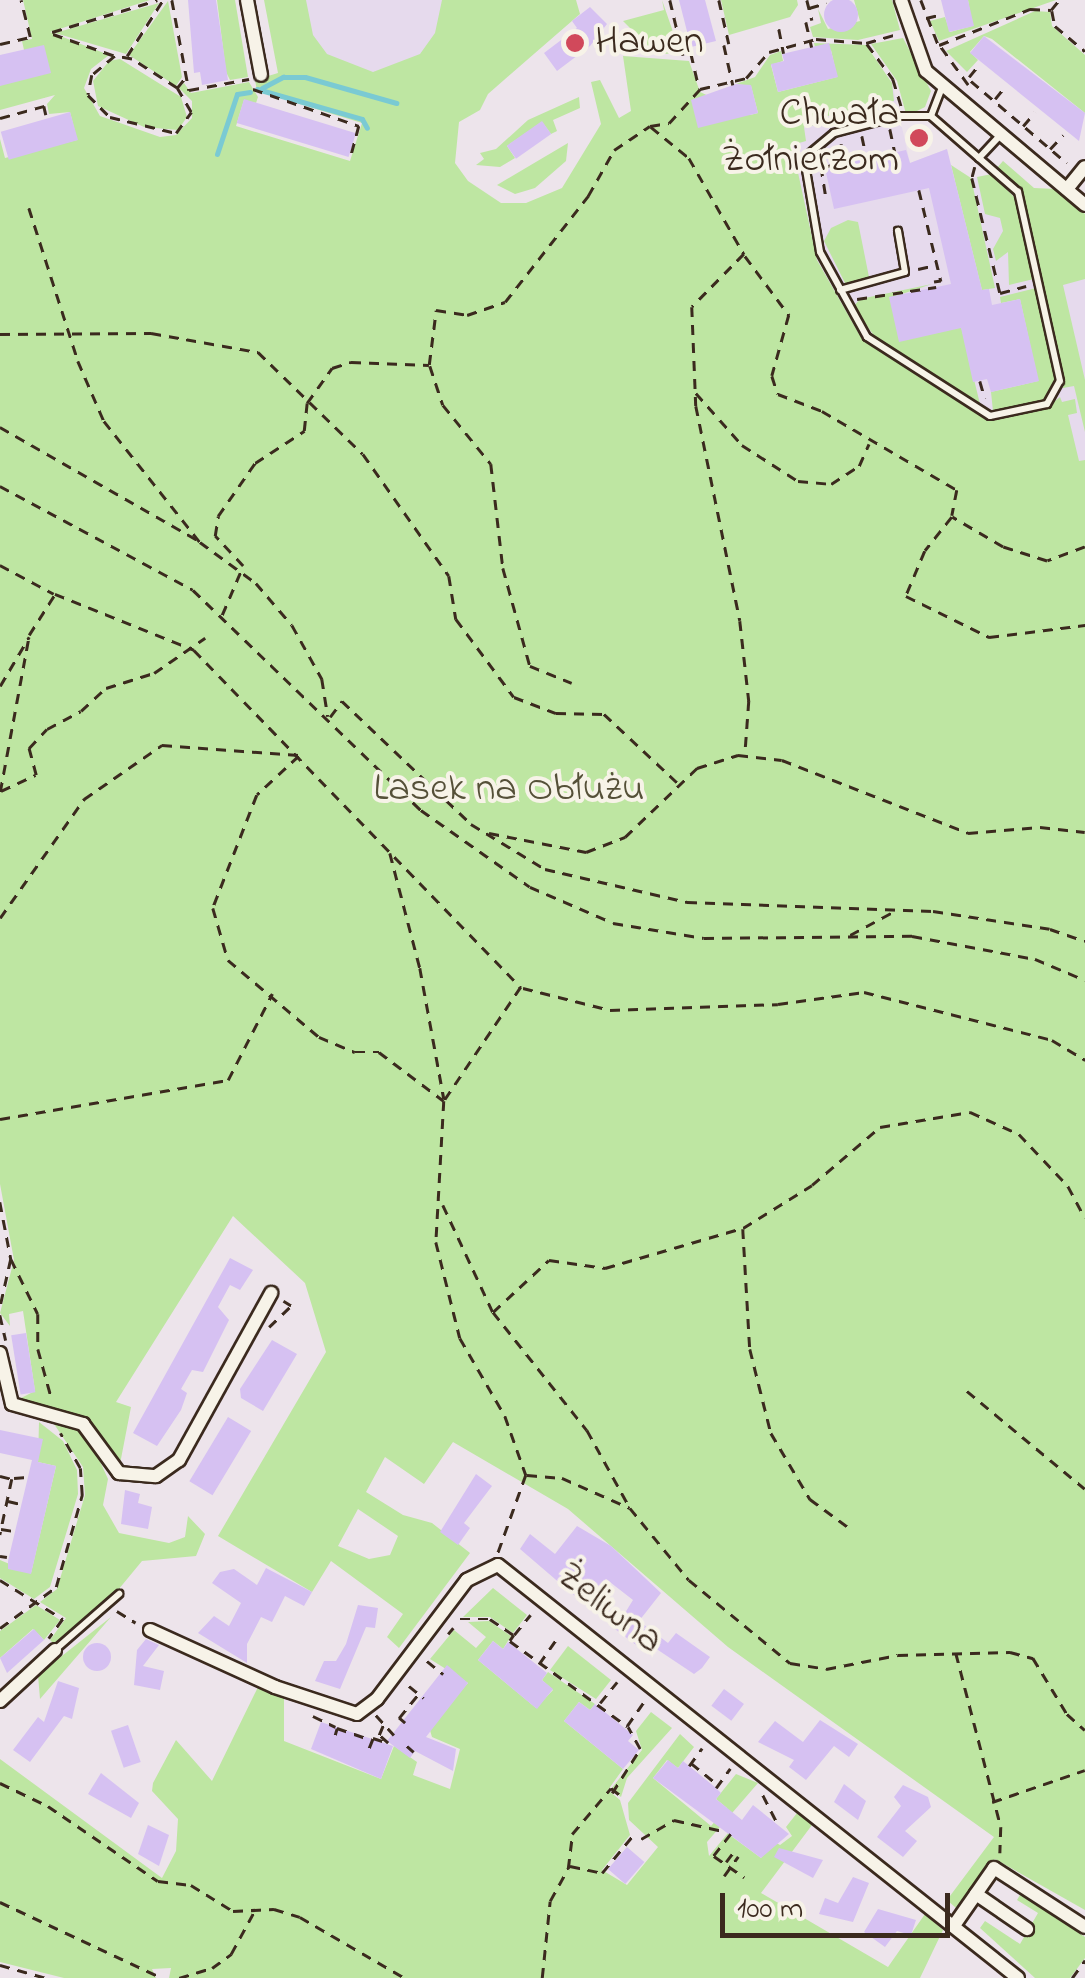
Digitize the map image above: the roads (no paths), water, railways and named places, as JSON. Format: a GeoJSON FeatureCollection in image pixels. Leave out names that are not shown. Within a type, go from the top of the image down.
{"type":"FeatureCollection","features":[{"type":"Feature","properties":{"kind":"street"},"geometry":{"type":"LineString","coordinates":[[248,0],[255,79]]}},
{"type":"Feature","properties":{"kind":"street"},"geometry":{"type":"LineString","coordinates":[[900,0],[916,57],[942,86],[1085,204]]}},
{"type":"Feature","properties":{"kind":"street"},"geometry":{"type":"LineString","coordinates":[[1067,189],[1082,170]]}},
{"type":"Feature","properties":{"kind":"street"},"geometry":{"type":"LineString","coordinates":[[2,1357],[12,1404],[92,1430],[119,1473],[148,1478],[166,1472],[180,1460],[272,1293]]}},
{"type":"Feature","properties":{"kind":"street","name":"Żeliwna"},"geometry":{"type":"LineString","coordinates":[[150,1630],[340,1711],[367,1709],[450,1598],[494,1564],[955,1924],[1018,1978]]}},
{"type":"Feature","properties":{"kind":"street"},"geometry":{"type":"LineString","coordinates":[[0,1700],[51,1645]]}},
{"type":"Feature","properties":{"kind":"street"},"geometry":{"type":"LineString","coordinates":[[955,1924],[994,1868],[1085,1927]]}},
{"type":"Feature","properties":{"kind":"street"},"geometry":{"type":"LineString","coordinates":[[976,1894],[1027,1928]]}},
{"type":"Feature","properties":{"kind":"lane"},"geometry":{"type":"LineString","coordinates":[[930,116],[942,86]]}},
{"type":"Feature","properties":{"kind":"lane"},"geometry":{"type":"LineString","coordinates":[[902,116],[930,116],[978,162],[1018,192],[1060,381],[1047,404],[990,416],[867,337],[820,252],[804,158],[834,133],[902,116]]}},
{"type":"Feature","properties":{"kind":"lane"},"geometry":{"type":"LineString","coordinates":[[978,162],[1001,134]]}},
{"type":"Feature","properties":{"kind":"lane"},"geometry":{"type":"LineString","coordinates":[[840,290],[906,272],[898,231]]}},
{"type":"Feature","properties":{"kind":"lane"},"geometry":{"type":"LineString","coordinates":[[51,1645],[110,1606],[119,1594]]}},
{"type":"Feature","properties":{"kind":"waterway"},"geometry":{"type":"LineString","coordinates":[[262,88],[283,77],[305,77],[396,103]]}},
{"type":"Feature","properties":{"kind":"waterway"},"geometry":{"type":"LineString","coordinates":[[257,89],[362,119],[367,128]]}},
{"type":"Feature","properties":{"kind":"waterway"},"geometry":{"type":"LineString","coordinates":[[217,154],[237,94],[250,92]]}},
{"type":"Feature","properties":{"kind":"place","name":"Hawen"},"geometry":{"type":"Point","coordinates":[575,43]}},
{"type":"Feature","properties":{"kind":"place","name":"Chwała Żołnierzom"},"geometry":{"type":"Point","coordinates":[919,138]}},
{"type":"Feature","properties":{"kind":"park label","name":"Lasek na Obłużu"},"geometry":{"type":"Point","coordinates":[509,790]}}]}
